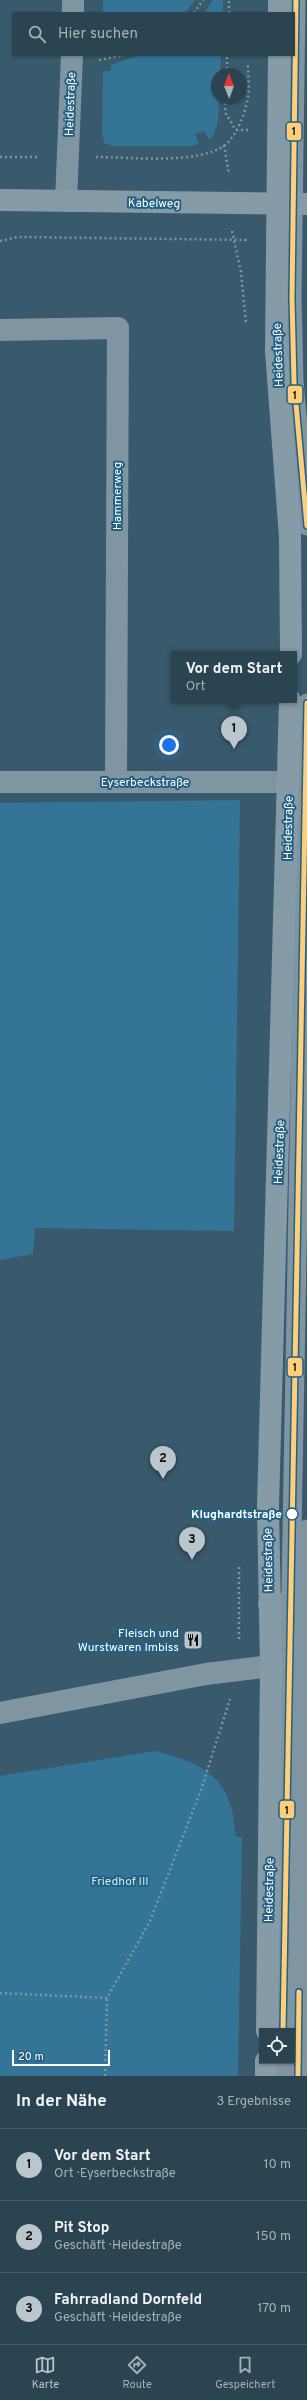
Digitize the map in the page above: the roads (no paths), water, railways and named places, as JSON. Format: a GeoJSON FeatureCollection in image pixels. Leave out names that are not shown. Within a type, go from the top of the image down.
{"type":"FeatureCollection","features":[{"type":"Feature","properties":{"kind":"main road"},"geometry":{"type":"LineString","coordinates":[[278,0],[279,12]]}},
{"type":"Feature","properties":{"kind":"main road","name":"Heidestraße"},"geometry":{"type":"LineString","coordinates":[[279,56],[293,204],[276,351],[290,536],[291,651]]}},
{"type":"Feature","properties":{"kind":"main road","name":"Kabelweg"},"geometry":{"type":"LineString","coordinates":[[0,200],[293,204]]}},
{"type":"Feature","properties":{"kind":"main road","name":"Heidestraße"},"geometry":{"type":"LineString","coordinates":[[267,2028],[271,1666],[268,1506],[290,703]]}},
{"type":"Feature","properties":{"kind":"main road"},"geometry":{"type":"LineString","coordinates":[[266,2064],[266,2076]]}},
{"type":"Feature","properties":{"kind":"street"},"geometry":{"type":"LineString","coordinates":[[72,12],[73,0]]}},
{"type":"Feature","properties":{"kind":"street","name":"Heidestraße"},"geometry":{"type":"LineString","coordinates":[[66,201],[72,56]]}},
{"type":"Feature","properties":{"kind":"street","name":"Hammerweg"},"geometry":{"type":"LineString","coordinates":[[0,330],[118,328],[116,781]]}},
{"type":"Feature","properties":{"kind":"street","name":"Eyserbeckstraße"},"geometry":{"type":"LineString","coordinates":[[0,782],[289,782]]}},
{"type":"Feature","properties":{"kind":"street","name":"Heidestraße"},"geometry":{"type":"LineString","coordinates":[[269,1604],[301,1604]]}},
{"type":"Feature","properties":{"kind":"street"},"geometry":{"type":"LineString","coordinates":[[0,1713],[240,1669],[271,1666]]}},
{"type":"Feature","properties":{"kind":"lane"},"geometry":{"type":"LineString","coordinates":[[296,0],[293,204],[294,382],[307,526]]}},
{"type":"Feature","properties":{"kind":"lane"},"geometry":{"type":"LineString","coordinates":[[298,2076],[307,703]]}},
{"type":"Feature","properties":{"kind":"lane"},"geometry":{"type":"LineString","coordinates":[[283,2028],[301,1604],[307,1529]]}},
{"type":"Feature","properties":{"kind":"lane"},"geometry":{"type":"LineString","coordinates":[[282,2064],[282,2076]]}},
{"type":"Feature","properties":{"kind":"place","name":"Vor dem Start"},"geometry":{"type":"Point","coordinates":[234,749]}},
{"type":"Feature","properties":{"kind":"place","name":"Pit Stop"},"geometry":{"type":"Point","coordinates":[163,1479]}},
{"type":"Feature","properties":{"kind":"place","name":"Klughardtstraße"},"geometry":{"type":"Point","coordinates":[292,1514]}},
{"type":"Feature","properties":{"kind":"place","name":"Fahrradland Dornfeld"},"geometry":{"type":"Point","coordinates":[192,1560]}},
{"type":"Feature","properties":{"kind":"place","name":"Fleisch und Wurstwaren Imbiss"},"geometry":{"type":"Point","coordinates":[193,1640]}},
{"type":"Feature","properties":{"kind":"park label","name":"Friedhof III"},"geometry":{"type":"Point","coordinates":[120,1881]}}]}
